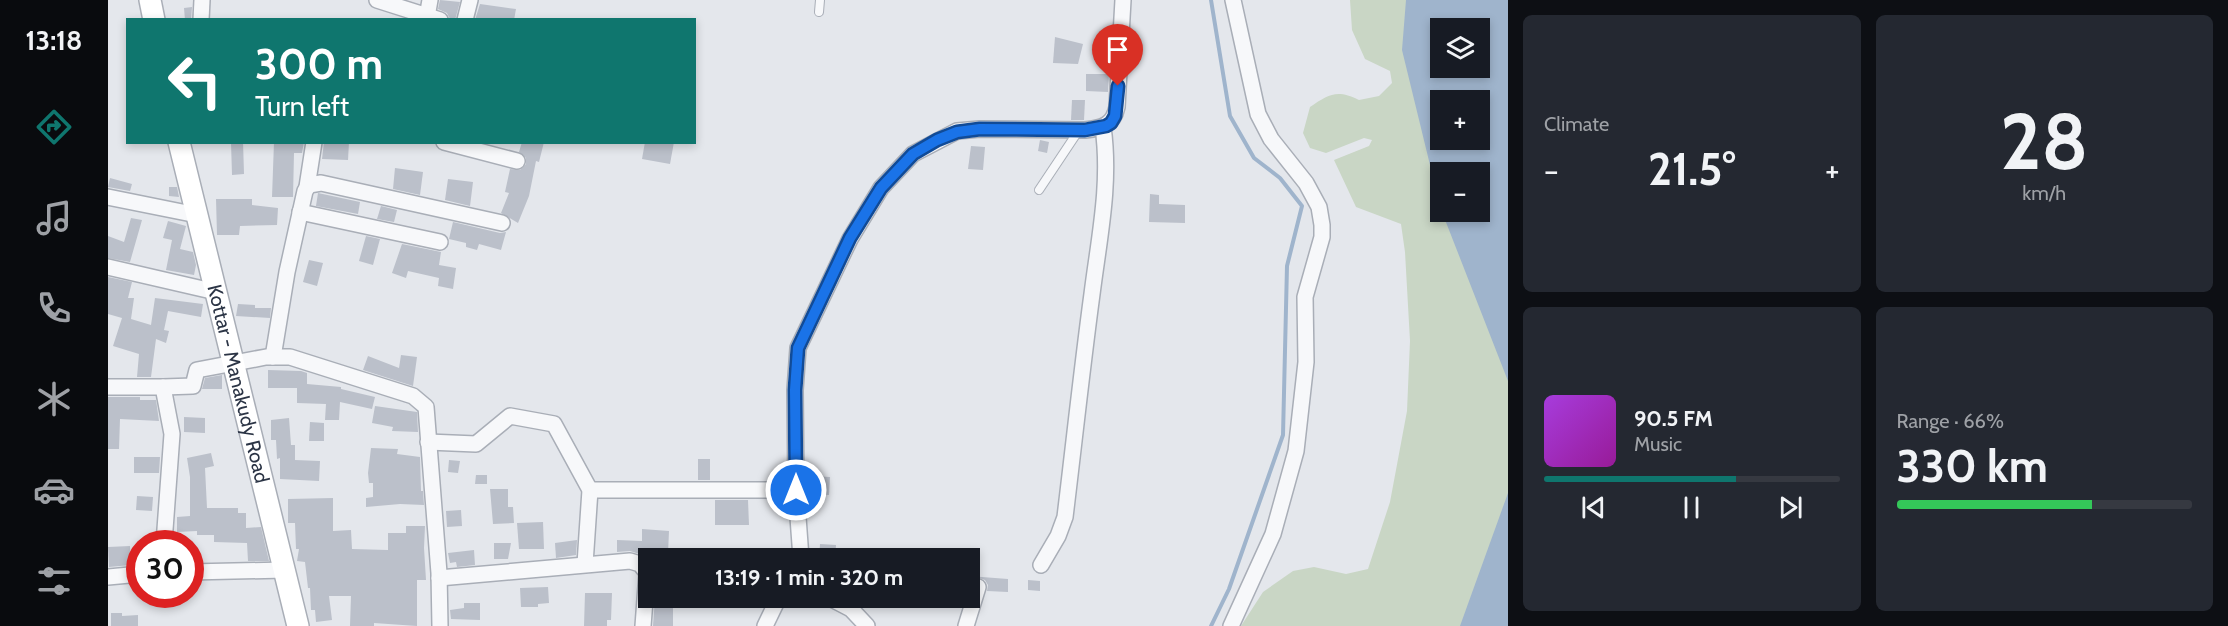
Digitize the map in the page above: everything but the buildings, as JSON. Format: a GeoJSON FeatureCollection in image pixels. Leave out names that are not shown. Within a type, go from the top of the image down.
{"type":"FeatureCollection","features":[{"type":"Feature","properties":{"kind":"main road"},"geometry":{"type":"LineString","coordinates":[[150,0],[154,18]]}},
{"type":"Feature","properties":{"kind":"main road","name":"Kottar - Manakudy Road"},"geometry":{"type":"LineString","coordinates":[[179,144],[298,626]]}},
{"type":"Feature","properties":{"kind":"street"},"geometry":{"type":"LineString","coordinates":[[201,18],[202,0]]}},
{"type":"Feature","properties":{"kind":"street"},"geometry":{"type":"LineString","coordinates":[[377,0],[433,18],[430,0]]}},
{"type":"Feature","properties":{"kind":"street"},"geometry":{"type":"LineString","coordinates":[[466,18],[470,0]]}},
{"type":"Feature","properties":{"kind":"street"},"geometry":{"type":"LineString","coordinates":[[800,548],[796,490],[795,390],[798,348],[850,238],[881,188],[913,154],[937,140],[957,132],[980,129],[1079,130],[1103,127],[1111,123],[1117,107],[1123,0]]}},
{"type":"Feature","properties":{"kind":"street"},"geometry":{"type":"LineString","coordinates":[[1232,626],[1273,534],[1296,451],[1306,362],[1305,297],[1322,237],[1319,207],[1306,183],[1271,139],[1258,114],[1233,0]]}},
{"type":"Feature","properties":{"kind":"street"},"geometry":{"type":"LineString","coordinates":[[1041,565],[1058,537],[1065,516],[1092,295],[1106,202],[1107,164],[1103,127]]}},
{"type":"Feature","properties":{"kind":"street"},"geometry":{"type":"LineString","coordinates":[[273,357],[287,272],[307,187],[314,144]]}},
{"type":"Feature","properties":{"kind":"street"},"geometry":{"type":"LineString","coordinates":[[452,144],[517,161]]}},
{"type":"Feature","properties":{"kind":"street"},"geometry":{"type":"LineString","coordinates":[[307,187],[314,183],[321,183],[502,223]]}},
{"type":"Feature","properties":{"kind":"street"},"geometry":{"type":"LineString","coordinates":[[108,197],[197,215]]}},
{"type":"Feature","properties":{"kind":"street"},"geometry":{"type":"LineString","coordinates":[[300,212],[440,242]]}},
{"type":"Feature","properties":{"kind":"street"},"geometry":{"type":"LineString","coordinates":[[108,267],[216,292]]}},
{"type":"Feature","properties":{"kind":"street"},"geometry":{"type":"LineString","coordinates":[[108,387],[193,386],[197,370],[273,357],[290,357],[413,396],[426,407],[439,578],[440,626]]}},
{"type":"Feature","properties":{"kind":"street"},"geometry":{"type":"LineString","coordinates":[[163,387],[172,434],[165,530]]}},
{"type":"Feature","properties":{"kind":"street"},"geometry":{"type":"LineString","coordinates":[[428,442],[476,444],[510,416],[555,424],[590,490],[585,564]]}},
{"type":"Feature","properties":{"kind":"street"},"geometry":{"type":"LineString","coordinates":[[590,490],[796,490]]}},
{"type":"Feature","properties":{"kind":"street"},"geometry":{"type":"LineString","coordinates":[[439,578],[630,561],[640,564],[647,578],[643,626]]}},
{"type":"Feature","properties":{"kind":"street"},"geometry":{"type":"LineString","coordinates":[[204,572],[285,570]]}},
{"type":"Feature","properties":{"kind":"street"},"geometry":{"type":"LineString","coordinates":[[108,577],[126,575]]}},
{"type":"Feature","properties":{"kind":"street"},"geometry":{"type":"LineString","coordinates":[[765,626],[774,608]]}},
{"type":"Feature","properties":{"kind":"street"},"geometry":{"type":"LineString","coordinates":[[848,608],[867,626]]}},
{"type":"Feature","properties":{"kind":"street"},"geometry":{"type":"LineString","coordinates":[[966,626],[972,608]]}},
{"type":"Feature","properties":{"kind":"lane"},"geometry":{"type":"LineString","coordinates":[[819,12],[820,0]]}},
{"type":"Feature","properties":{"kind":"lane"},"geometry":{"type":"LineString","coordinates":[[1040,190],[1079,130]]}},
{"type":"Feature","properties":{"kind":"green space"},"geometry":{"type":"Polygon","coordinates":[[[1350,0],[1508,0],[1508,626],[1241,626],[1263,592],[1293,571],[1314,567],[1346,574],[1368,569],[1390,502],[1407,411],[1410,341],[1405,252],[1401,224],[1356,207],[1334,160],[1369,146],[1372,140],[1364,138],[1326,153],[1310,148],[1303,133],[1310,107],[1323,99],[1333,94],[1359,100],[1379,96],[1392,83],[1390,71],[1365,59],[1352,30],[1350,0]]]}},
{"type":"Feature","properties":{"kind":"water"},"geometry":{"type":"Polygon","coordinates":[[[1406,0],[1508,0],[1508,381],[1446,222],[1490,222],[1490,162],[1430,162],[1430,165],[1402,50],[1406,0]]]}},
{"type":"Feature","properties":{"kind":"water"},"geometry":{"type":"Polygon","coordinates":[[[1508,493],[1508,626],[1460,626],[1508,493]]]}},
{"type":"Feature","properties":{"kind":"waterway"},"geometry":{"type":"LineString","coordinates":[[1211,0],[1230,116],[1254,158],[1280,178],[1302,206],[1287,266],[1283,435],[1229,589],[1211,626]]}},
{"type":"Feature","properties":{"kind":"route"},"geometry":{"type":"LineString","coordinates":[[796,490],[795,390],[798,348],[850,238],[881,188],[913,154],[957,132],[980,129],[1085,130],[1106,126],[1115,116],[1118,86]]}}]}
